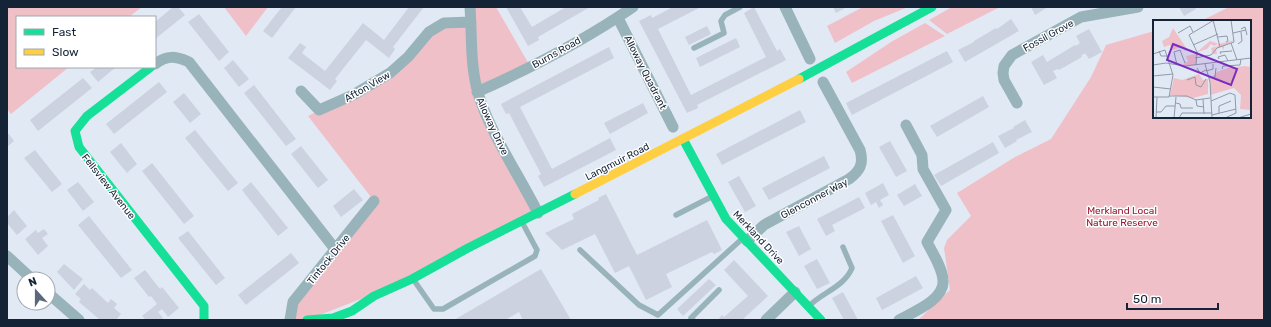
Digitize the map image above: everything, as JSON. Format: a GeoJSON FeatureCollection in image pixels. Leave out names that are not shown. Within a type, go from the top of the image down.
{"type":"FeatureCollection","features":[{"type":"Feature","properties":{"kind":"street","name":"Alloway Drive"},"geometry":{"type":"LineString","coordinates":[[470,7],[472,60],[478,92],[494,129],[538,213]]}},
{"type":"Feature","properties":{"kind":"street","name":"Burns Road"},"geometry":{"type":"LineString","coordinates":[[478,92],[544,59],[618,18],[633,7]]}},
{"type":"Feature","properties":{"kind":"street"},"geometry":{"type":"LineString","coordinates":[[785,7],[810,59]]}},
{"type":"Feature","properties":{"kind":"street","name":"Langmuir Road"},"geometry":{"type":"LineString","coordinates":[[307,320],[333,318],[352,311],[374,296],[412,279],[468,248],[522,222],[776,92],[932,7]]}},
{"type":"Feature","properties":{"kind":"street","name":"Fossil Grove"},"geometry":{"type":"LineString","coordinates":[[1016,103],[1002,73],[1004,66],[1012,55],[1081,17],[1138,7]]}},
{"type":"Feature","properties":{"kind":"street","name":"Alloway Quadrant"},"geometry":{"type":"LineString","coordinates":[[618,18],[673,127]]}},
{"type":"Feature","properties":{"kind":"street","name":"Afton View"},"geometry":{"type":"LineString","coordinates":[[301,91],[319,110],[353,95],[390,73],[408,57],[429,32],[444,23],[471,22]]}},
{"type":"Feature","properties":{"kind":"street"},"geometry":{"type":"LineString","coordinates":[[156,63],[162,58],[176,56],[189,62],[335,249]]}},
{"type":"Feature","properties":{"kind":"street","name":"Fellsview Avenue"},"geometry":{"type":"LineString","coordinates":[[150,68],[87,116],[75,131],[79,147],[204,306],[204,320]]}},
{"type":"Feature","properties":{"kind":"street","name":"Glenconner Way"},"geometry":{"type":"LineString","coordinates":[[745,240],[764,225],[849,179],[859,171],[862,158],[860,150],[823,82]]}},
{"type":"Feature","properties":{"kind":"street"},"geometry":{"type":"LineString","coordinates":[[899,320],[937,297],[943,288],[943,280],[940,270],[927,242],[946,210],[923,169],[922,155],[906,125]]}},
{"type":"Feature","properties":{"kind":"street","name":"Merkland Drive"},"geometry":{"type":"LineString","coordinates":[[683,139],[726,218],[821,320]]}},
{"type":"Feature","properties":{"kind":"street","name":"Tintock Drive"},"geometry":{"type":"LineString","coordinates":[[290,320],[293,302],[374,201]]}},
{"type":"Feature","properties":{"kind":"street"},"geometry":{"type":"LineString","coordinates":[[7,256],[23,271]]}},
{"type":"Feature","properties":{"kind":"street"},"geometry":{"type":"LineString","coordinates":[[766,320],[795,292]]}},
{"type":"Feature","properties":{"kind":"street"},"geometry":{"type":"LineString","coordinates":[[56,300],[79,320]]}},
{"type":"Feature","properties":{"kind":"lane"},"geometry":{"type":"LineString","coordinates":[[694,48],[724,33],[722,21],[725,15],[740,7]]}},
{"type":"Feature","properties":{"kind":"lane"},"geometry":{"type":"LineString","coordinates":[[676,215],[713,196]]}},
{"type":"Feature","properties":{"kind":"lane"},"geometry":{"type":"LineString","coordinates":[[412,279],[434,309],[443,309],[535,256],[537,250],[522,222]]}},
{"type":"Feature","properties":{"kind":"lane"},"geometry":{"type":"LineString","coordinates":[[580,250],[639,305],[658,315],[745,240]]}},
{"type":"Feature","properties":{"kind":"lane"},"geometry":{"type":"LineString","coordinates":[[809,306],[816,299],[844,281],[849,275],[852,268],[844,247]]}},
{"type":"Feature","properties":{"kind":"lane"},"geometry":{"type":"LineString","coordinates":[[693,320],[691,318],[720,290]]}},
{"type":"Feature","properties":{"kind":"green space"},"geometry":{"type":"Polygon","coordinates":[[[7,7],[142,7],[130,16],[16,16],[16,68],[68,68],[11,114],[7,109],[7,7]]]}},
{"type":"Feature","properties":{"kind":"green space"},"geometry":{"type":"Polygon","coordinates":[[[224,7],[268,7],[246,36],[224,7]]]}},
{"type":"Feature","properties":{"kind":"green space"},"geometry":{"type":"Polygon","coordinates":[[[470,7],[496,7],[530,66],[478,92],[538,213],[412,279],[307,320],[290,320],[290,313],[374,201],[308,116],[390,73],[429,32],[471,22],[470,7]]]}},
{"type":"Feature","properties":{"kind":"green space"},"geometry":{"type":"Polygon","coordinates":[[[863,7],[908,7],[874,21],[835,43],[827,26],[863,7]]]}},
{"type":"Feature","properties":{"kind":"green space"},"geometry":{"type":"Polygon","coordinates":[[[952,7],[1000,7],[947,34],[929,20],[952,7]]]}},
{"type":"Feature","properties":{"kind":"green space","name":"Merkland Local Nature Reserve"},"geometry":{"type":"Polygon","coordinates":[[[1229,7],[1264,7],[1264,320],[918,320],[950,290],[944,248],[947,240],[971,216],[957,193],[1015,157],[1051,139],[1091,77],[1106,45],[1153,31],[1153,118],[1251,118],[1251,20],[1203,20],[1229,7]]]}},
{"type":"Feature","properties":{"kind":"green space"},"geometry":{"type":"Polygon","coordinates":[[[925,23],[945,36],[852,83],[846,72],[891,42],[925,23]]]}},
{"type":"Feature","properties":{"kind":"building"},"geometry":{"type":"Polygon","coordinates":[[[173,7],[178,7],[185,15],[156,38],[156,21],[173,7]]]}},
{"type":"Feature","properties":{"kind":"building"},"geometry":{"type":"Polygon","coordinates":[[[282,7],[296,7],[272,38],[263,31],[282,7]]]}},
{"type":"Feature","properties":{"kind":"building"},"geometry":{"type":"Polygon","coordinates":[[[409,7],[424,7],[393,47],[395,49],[389,58],[366,40],[335,79],[337,81],[330,90],[288,58],[300,43],[306,47],[302,53],[325,71],[363,23],[384,40],[409,7]]]}},
{"type":"Feature","properties":{"kind":"building"},"geometry":{"type":"Polygon","coordinates":[[[506,7],[520,7],[532,27],[566,7],[590,7],[538,37],[539,40],[528,46],[506,7]]]}},
{"type":"Feature","properties":{"kind":"building"},"geometry":{"type":"Polygon","coordinates":[[[673,7],[701,7],[658,29],[691,95],[766,57],[744,13],[754,7],[777,51],[780,49],[786,60],[697,105],[698,108],[687,113],[639,21],[651,15],[652,18],[673,7]]]}},
{"type":"Feature","properties":{"kind":"building"},"geometry":{"type":"Polygon","coordinates":[[[833,7],[847,7],[836,13],[833,7]]]}},
{"type":"Feature","properties":{"kind":"building"},"geometry":{"type":"Polygon","coordinates":[[[1031,7],[1048,7],[1035,15],[1031,7]]]}},
{"type":"Feature","properties":{"kind":"building"},"geometry":{"type":"Polygon","coordinates":[[[1179,7],[1195,7],[1196,9],[1184,16],[1179,7]]]}},
{"type":"Feature","properties":{"kind":"building"},"geometry":{"type":"Polygon","coordinates":[[[199,14],[229,52],[219,61],[188,22],[199,14]]]}},
{"type":"Feature","properties":{"kind":"building"},"geometry":{"type":"Polygon","coordinates":[[[1011,19],[1019,31],[965,62],[958,50],[996,28],[997,29],[1011,19]]]}},
{"type":"Feature","properties":{"kind":"building"},"geometry":{"type":"Polygon","coordinates":[[[707,26],[711,34],[689,45],[685,37],[707,26]]]}},
{"type":"Feature","properties":{"kind":"building"},"geometry":{"type":"Polygon","coordinates":[[[1089,29],[1102,52],[1089,59],[1085,53],[1081,56],[1082,57],[1059,70],[1053,71],[1057,78],[1044,85],[1031,62],[1043,55],[1047,62],[1075,45],[1076,46],[1080,43],[1076,36],[1089,29]]]}},
{"type":"Feature","properties":{"kind":"building"},"geometry":{"type":"Polygon","coordinates":[[[736,38],[740,47],[700,67],[696,58],[736,38]]]}},
{"type":"Feature","properties":{"kind":"building"},"geometry":{"type":"Polygon","coordinates":[[[609,47],[614,58],[520,107],[552,169],[610,138],[616,150],[544,187],[538,176],[541,174],[509,113],[506,114],[501,104],[609,47]]]}},
{"type":"Feature","properties":{"kind":"building"},"geometry":{"type":"Polygon","coordinates":[[[947,51],[953,62],[852,115],[846,103],[947,51]]]}},
{"type":"Feature","properties":{"kind":"building"},"geometry":{"type":"Polygon","coordinates":[[[233,60],[249,79],[239,87],[224,68],[233,60]]]}},
{"type":"Feature","properties":{"kind":"building"},"geometry":{"type":"Polygon","coordinates":[[[96,68],[115,68],[98,82],[90,72],[96,68]]]}},
{"type":"Feature","properties":{"kind":"building"},"geometry":{"type":"Polygon","coordinates":[[[83,78],[92,88],[38,131],[30,120],[83,78]]]}},
{"type":"Feature","properties":{"kind":"building"},"geometry":{"type":"Polygon","coordinates":[[[159,82],[167,92],[114,134],[106,124],[159,82]]]}},
{"type":"Feature","properties":{"kind":"building"},"geometry":{"type":"Polygon","coordinates":[[[254,85],[296,139],[286,146],[244,93],[254,85]]]}},
{"type":"Feature","properties":{"kind":"building"},"geometry":{"type":"Polygon","coordinates":[[[184,93],[201,114],[190,123],[173,102],[184,93]]]}},
{"type":"Feature","properties":{"kind":"building"},"geometry":{"type":"Polygon","coordinates":[[[983,96],[989,107],[937,137],[930,126],[983,96]]]}},
{"type":"Feature","properties":{"kind":"building"},"geometry":{"type":"Polygon","coordinates":[[[643,103],[648,113],[610,134],[604,123],[643,103]]]}},
{"type":"Feature","properties":{"kind":"building"},"geometry":{"type":"Polygon","coordinates":[[[800,110],[806,122],[722,165],[716,154],[800,110]]]}},
{"type":"Feature","properties":{"kind":"building"},"geometry":{"type":"Polygon","coordinates":[[[1025,120],[1032,132],[1016,140],[1017,141],[1005,148],[998,136],[1014,128],[1013,127],[1025,120]]]}},
{"type":"Feature","properties":{"kind":"building"},"geometry":{"type":"Polygon","coordinates":[[[195,130],[238,183],[228,191],[185,138],[195,130]]]}},
{"type":"Feature","properties":{"kind":"building"},"geometry":{"type":"Polygon","coordinates":[[[9,134],[14,141],[7,147],[7,135],[9,134]]]}},
{"type":"Feature","properties":{"kind":"building"},"geometry":{"type":"Polygon","coordinates":[[[890,141],[907,171],[896,177],[879,147],[890,141]]]}},
{"type":"Feature","properties":{"kind":"building"},"geometry":{"type":"Polygon","coordinates":[[[993,142],[999,153],[941,186],[934,175],[993,142]]]}},
{"type":"Feature","properties":{"kind":"building"},"geometry":{"type":"Polygon","coordinates":[[[121,143],[137,164],[127,173],[110,152],[121,143]]]}},
{"type":"Feature","properties":{"kind":"building"},"geometry":{"type":"Polygon","coordinates":[[[301,146],[328,180],[318,188],[291,154],[301,146]]]}},
{"type":"Feature","properties":{"kind":"building"},"geometry":{"type":"Polygon","coordinates":[[[35,150],[62,184],[52,192],[24,158],[35,150]]]}},
{"type":"Feature","properties":{"kind":"building"},"geometry":{"type":"Polygon","coordinates":[[[824,156],[830,168],[769,200],[762,188],[824,156]]]}},
{"type":"Feature","properties":{"kind":"building"},"geometry":{"type":"Polygon","coordinates":[[[152,163],[194,216],[184,224],[142,171],[152,163]]]}},
{"type":"Feature","properties":{"kind":"building"},"geometry":{"type":"Polygon","coordinates":[[[739,176],[756,206],[745,212],[728,182],[739,176]]]}},
{"type":"Feature","properties":{"kind":"building"},"geometry":{"type":"Polygon","coordinates":[[[78,182],[94,202],[83,211],[67,190],[78,182]]]}},
{"type":"Feature","properties":{"kind":"building"},"geometry":{"type":"Polygon","coordinates":[[[251,182],[288,228],[278,236],[242,190],[251,182]]]}},
{"type":"Feature","properties":{"kind":"building"},"geometry":{"type":"Polygon","coordinates":[[[883,183],[889,195],[880,200],[883,205],[879,208],[876,202],[871,205],[865,193],[883,183]]]}},
{"type":"Feature","properties":{"kind":"building"},"geometry":{"type":"Polygon","coordinates":[[[915,184],[922,196],[904,206],[897,195],[915,184]]]}},
{"type":"Feature","properties":{"kind":"building"},"geometry":{"type":"Polygon","coordinates":[[[354,189],[363,200],[341,217],[333,206],[354,189]]]}},
{"type":"Feature","properties":{"kind":"building"},"geometry":{"type":"Polygon","coordinates":[[[606,194],[637,255],[707,220],[722,250],[714,254],[712,252],[666,274],[672,287],[646,300],[629,266],[615,273],[595,234],[562,250],[545,233],[574,219],[572,214],[599,200],[598,198],[606,194]]]}},
{"type":"Feature","properties":{"kind":"building"},"geometry":{"type":"Polygon","coordinates":[[[859,197],[865,208],[832,225],[835,231],[826,236],[817,219],[859,197]]]}},
{"type":"Feature","properties":{"kind":"building"},"geometry":{"type":"Polygon","coordinates":[[[14,210],[27,226],[17,235],[7,223],[7,217],[14,210]]]}},
{"type":"Feature","properties":{"kind":"building"},"geometry":{"type":"Polygon","coordinates":[[[893,215],[915,256],[903,263],[881,221],[893,215]]]}},
{"type":"Feature","properties":{"kind":"building"},"geometry":{"type":"Polygon","coordinates":[[[89,216],[132,270],[121,278],[78,225],[89,216]]]}},
{"type":"Feature","properties":{"kind":"building"},"geometry":{"type":"Polygon","coordinates":[[[799,226],[811,249],[799,256],[786,232],[799,226]]]}},
{"type":"Feature","properties":{"kind":"building"},"geometry":{"type":"Polygon","coordinates":[[[44,229],[48,234],[42,238],[48,246],[38,255],[25,239],[36,230],[38,233],[44,229]]]}},
{"type":"Feature","properties":{"kind":"building"},"geometry":{"type":"Polygon","coordinates":[[[188,231],[225,278],[216,285],[178,238],[188,231]]]}},
{"type":"Feature","properties":{"kind":"building"},"geometry":{"type":"Polygon","coordinates":[[[291,253],[299,263],[246,305],[238,295],[291,253]]]}},
{"type":"Feature","properties":{"kind":"building"},"geometry":{"type":"Polygon","coordinates":[[[817,259],[830,283],[817,289],[804,266],[817,259]]]}},
{"type":"Feature","properties":{"kind":"building"},"geometry":{"type":"Polygon","coordinates":[[[734,260],[768,296],[742,320],[718,320],[722,315],[724,317],[748,296],[724,270],[734,260]]]}},
{"type":"Feature","properties":{"kind":"building"},"geometry":{"type":"Polygon","coordinates":[[[64,264],[83,279],[74,290],[57,272],[64,264]]]}},
{"type":"Feature","properties":{"kind":"building"},"geometry":{"type":"Polygon","coordinates":[[[541,269],[571,320],[523,320],[519,312],[505,320],[454,320],[541,269]]]}},
{"type":"Feature","properties":{"kind":"building"},"geometry":{"type":"Polygon","coordinates":[[[145,270],[160,289],[162,287],[179,308],[168,317],[162,309],[158,312],[163,318],[161,320],[146,320],[142,316],[157,304],[151,296],[149,297],[134,278],[145,270]]]}},
{"type":"Feature","properties":{"kind":"building"},"geometry":{"type":"Polygon","coordinates":[[[916,276],[923,288],[882,310],[876,298],[916,276]]]}},
{"type":"Feature","properties":{"kind":"building"},"geometry":{"type":"Polygon","coordinates":[[[709,279],[716,285],[683,316],[677,309],[709,279]]]}},
{"type":"Feature","properties":{"kind":"building"},"geometry":{"type":"Polygon","coordinates":[[[84,284],[90,290],[92,288],[108,303],[111,299],[117,304],[114,308],[121,314],[116,320],[100,320],[79,302],[81,299],[75,294],[84,284]]]}},
{"type":"Feature","properties":{"kind":"building"},"geometry":{"type":"Polygon","coordinates":[[[843,292],[858,320],[844,320],[832,298],[843,292]]]}},
{"type":"Feature","properties":{"kind":"traffic: fast"},"geometry":{"type":"LineString","coordinates":[[799,79],[932,7]]}},
{"type":"Feature","properties":{"kind":"traffic: fast"},"geometry":{"type":"LineString","coordinates":[[150,68],[87,116],[75,131],[79,147],[204,306],[204,320]]}},
{"type":"Feature","properties":{"kind":"traffic: fast"},"geometry":{"type":"LineString","coordinates":[[683,139],[726,219],[821,320]]}},
{"type":"Feature","properties":{"kind":"traffic: fast"},"geometry":{"type":"LineString","coordinates":[[307,320],[333,318],[352,311],[374,296],[412,279],[468,248],[575,194]]}},
{"type":"Feature","properties":{"kind":"traffic: slow"},"geometry":{"type":"LineString","coordinates":[[575,194],[799,79]]}}]}
